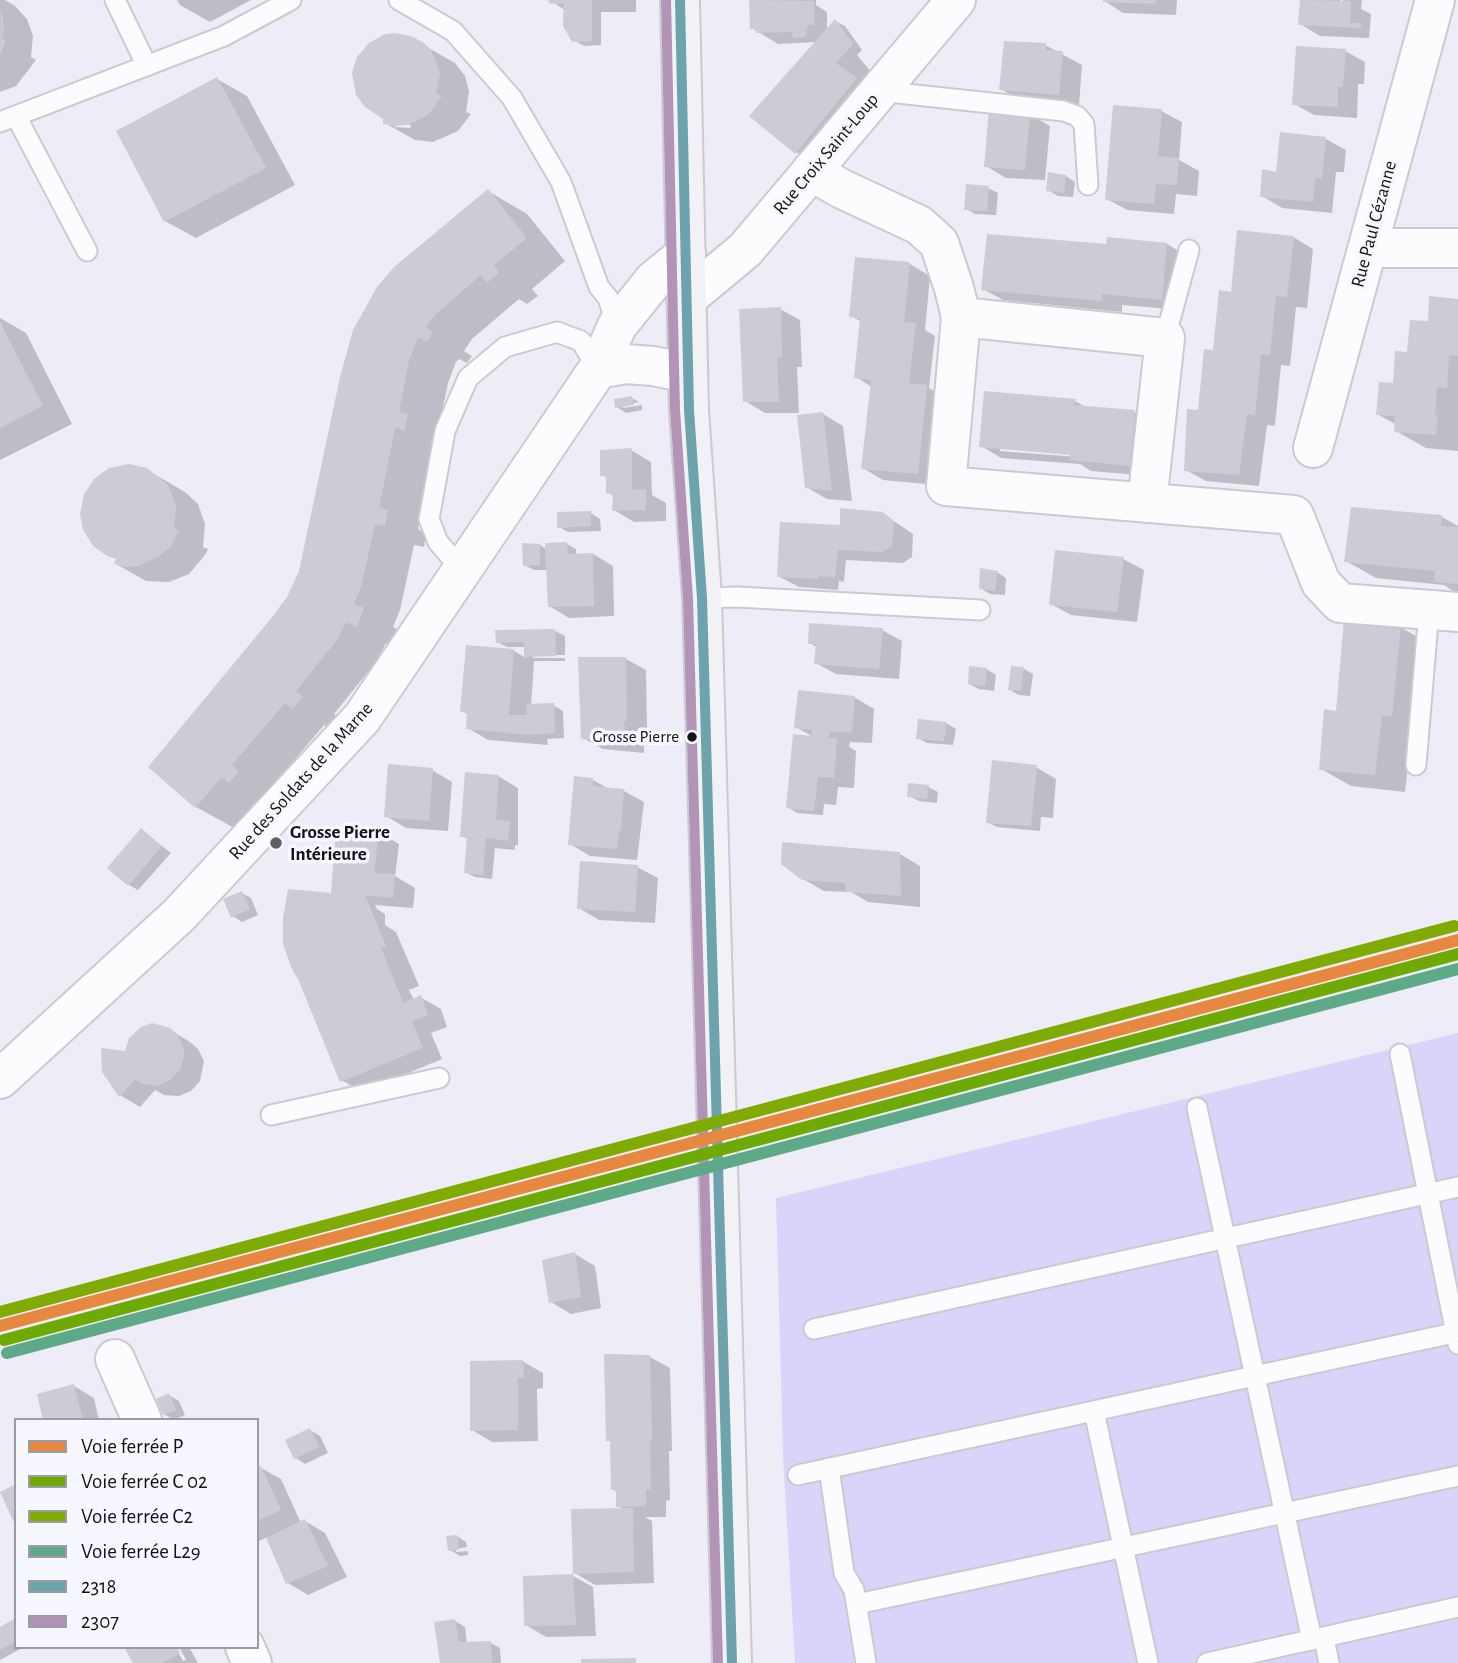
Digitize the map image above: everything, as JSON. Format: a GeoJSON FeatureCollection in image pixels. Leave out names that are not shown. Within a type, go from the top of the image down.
{"type":"FeatureCollection","features":[{"type":"Feature","properties":{"kind":"main road"},"geometry":{"type":"LineString","coordinates":[[680,0],[688,373],[702,598],[732,1663]]}},
{"type":"Feature","properties":{"kind":"street","name":"Rue Croix Saint-Loup"},"geometry":{"type":"LineString","coordinates":[[686,299],[746,250],[956,0]]}},
{"type":"Feature","properties":{"kind":"street","name":"Rue Paul Cézanne"},"geometry":{"type":"LineString","coordinates":[[1313,448],[1435,0]]}},
{"type":"Feature","properties":{"kind":"street"},"geometry":{"type":"LineString","coordinates":[[811,171],[840,188],[919,225],[939,243],[961,317],[946,486],[1293,515],[1321,583],[1340,603],[1444,611]]}},
{"type":"Feature","properties":{"kind":"street"},"geometry":{"type":"LineString","coordinates":[[1368,248],[1458,248]]}},
{"type":"Feature","properties":{"kind":"street","name":"Rue des Soldats de la Marne"},"geometry":{"type":"LineString","coordinates":[[0,1079],[179,915],[362,719],[598,369],[617,326],[654,280],[686,254]]}},
{"type":"Feature","properties":{"kind":"street"},"geometry":{"type":"LineString","coordinates":[[961,317],[1165,338],[1147,503]]}},
{"type":"Feature","properties":{"kind":"street"},"geometry":{"type":"LineString","coordinates":[[598,369],[625,364],[688,373]]}},
{"type":"Feature","properties":{"kind":"street"},"geometry":{"type":"LineString","coordinates":[[115,1359],[141,1418]]}},
{"type":"Feature","properties":{"kind":"lane"},"geometry":{"type":"LineString","coordinates":[[115,0],[147,66]]}},
{"type":"Feature","properties":{"kind":"lane"},"geometry":{"type":"LineString","coordinates":[[88,251],[8,119],[224,36],[291,0]]}},
{"type":"Feature","properties":{"kind":"lane"},"geometry":{"type":"LineString","coordinates":[[399,0],[453,31],[512,97],[561,182],[599,288],[608,298],[617,326]]}},
{"type":"Feature","properties":{"kind":"lane"},"geometry":{"type":"LineString","coordinates":[[879,90],[1064,111],[1077,116],[1084,124],[1088,185]]}},
{"type":"Feature","properties":{"kind":"lane"},"geometry":{"type":"LineString","coordinates":[[1165,338],[1189,250]]}},
{"type":"Feature","properties":{"kind":"lane"},"geometry":{"type":"LineString","coordinates":[[462,570],[438,542],[429,519],[445,431],[468,378],[505,347],[557,332],[581,341],[598,369]]}},
{"type":"Feature","properties":{"kind":"lane"},"geometry":{"type":"LineString","coordinates":[[702,598],[737,597],[980,610]]}},
{"type":"Feature","properties":{"kind":"lane"},"geometry":{"type":"LineString","coordinates":[[1416,765],[1444,611]]}},
{"type":"Feature","properties":{"kind":"lane"},"geometry":{"type":"LineString","coordinates":[[798,1475],[1255,1376],[1457,1336],[1400,1054]]}},
{"type":"Feature","properties":{"kind":"lane"},"geometry":{"type":"LineString","coordinates":[[271,1115],[439,1078]]}},
{"type":"Feature","properties":{"kind":"lane"},"geometry":{"type":"LineString","coordinates":[[1197,1108],[1285,1513],[1318,1639],[1329,1663]]}},
{"type":"Feature","properties":{"kind":"lane"},"geometry":{"type":"LineString","coordinates":[[814,1329],[1458,1187]]}},
{"type":"Feature","properties":{"kind":"lane"},"geometry":{"type":"LineString","coordinates":[[1094,1410],[1148,1663]]}},
{"type":"Feature","properties":{"kind":"lane"},"geometry":{"type":"LineString","coordinates":[[830,1468],[844,1573],[854,1591],[866,1663]]}},
{"type":"Feature","properties":{"kind":"lane"},"geometry":{"type":"LineString","coordinates":[[856,1604],[1458,1476]]}},
{"type":"Feature","properties":{"kind":"lane"},"geometry":{"type":"LineString","coordinates":[[1207,1663],[1458,1607]]}},
{"type":"Feature","properties":{"kind":"shaded area"},"geometry":{"type":"Polygon","coordinates":[[[1458,1033],[1458,1663],[795,1663],[783,1455],[776,1198],[1458,1033]]]}},
{"type":"Feature","properties":{"kind":"building"},"geometry":{"type":"Polygon","coordinates":[[[548,0],[592,0],[592,41],[572,42],[563,26],[564,3],[550,4],[548,0]]]}},
{"type":"Feature","properties":{"kind":"building"},"geometry":{"type":"Polygon","coordinates":[[[749,0],[814,1],[814,25],[808,25],[805,37],[793,38],[792,32],[756,33],[756,29],[750,29],[749,0]]]}},
{"type":"Feature","properties":{"kind":"building"},"geometry":{"type":"Polygon","coordinates":[[[1103,0],[1157,0],[1156,4],[1103,0]]]}},
{"type":"Feature","properties":{"kind":"building"},"geometry":{"type":"Polygon","coordinates":[[[1300,0],[1351,1],[1350,23],[1361,23],[1361,28],[1298,25],[1300,0]]]}},
{"type":"Feature","properties":{"kind":"building"},"geometry":{"type":"Polygon","coordinates":[[[1,9],[4,28],[1,38],[6,41],[0,54],[1,9]]]}},
{"type":"Feature","properties":{"kind":"building"},"geometry":{"type":"Polygon","coordinates":[[[835,19],[853,44],[836,63],[857,78],[795,154],[749,116],[835,19]]]}},
{"type":"Feature","properties":{"kind":"building"},"geometry":{"type":"Polygon","coordinates":[[[385,34],[411,36],[431,50],[440,73],[436,94],[442,96],[428,115],[410,124],[396,126],[383,124],[383,119],[365,107],[356,95],[352,73],[357,57],[369,43],[385,34]]]}},
{"type":"Feature","properties":{"kind":"building"},"geometry":{"type":"Polygon","coordinates":[[[1004,41],[1046,43],[1046,50],[1063,51],[1059,95],[999,90],[1004,41]]]}},
{"type":"Feature","properties":{"kind":"building"},"geometry":{"type":"Polygon","coordinates":[[[1296,46],[1346,49],[1343,87],[1338,87],[1338,107],[1292,105],[1296,46]]]}},
{"type":"Feature","properties":{"kind":"building"},"geometry":{"type":"Polygon","coordinates":[[[217,77],[266,168],[164,222],[116,131],[217,77]]]}},
{"type":"Feature","properties":{"kind":"building"},"geometry":{"type":"Polygon","coordinates":[[[1113,105],[1162,109],[1158,156],[1179,158],[1177,185],[1156,184],[1154,204],[1105,200],[1113,105]]]}},
{"type":"Feature","properties":{"kind":"building"},"geometry":{"type":"Polygon","coordinates":[[[989,109],[1030,113],[1025,170],[984,167],[989,109]]]}},
{"type":"Feature","properties":{"kind":"building"},"geometry":{"type":"Polygon","coordinates":[[[1280,132],[1326,137],[1322,179],[1315,178],[1313,202],[1260,197],[1262,169],[1276,172],[1280,132]]]}},
{"type":"Feature","properties":{"kind":"building"},"geometry":{"type":"Polygon","coordinates":[[[1048,172],[1066,175],[1064,193],[1046,191],[1048,172]]]}},
{"type":"Feature","properties":{"kind":"building"},"geometry":{"type":"Polygon","coordinates":[[[966,184],[989,186],[987,211],[964,210],[966,184]]]}},
{"type":"Feature","properties":{"kind":"building"},"geometry":{"type":"Polygon","coordinates":[[[488,189],[527,238],[494,265],[499,273],[487,283],[481,275],[433,317],[426,327],[433,332],[427,342],[419,337],[417,340],[409,360],[399,412],[408,414],[405,430],[395,428],[379,508],[388,510],[385,526],[375,524],[361,587],[354,604],[364,608],[357,627],[346,622],[337,640],[296,691],[303,697],[293,709],[285,703],[232,765],[239,771],[229,783],[222,777],[195,808],[148,767],[287,597],[299,571],[340,377],[353,330],[377,287],[394,267],[488,189]]]}},
{"type":"Feature","properties":{"kind":"building"},"geometry":{"type":"Polygon","coordinates":[[[1237,230],[1294,236],[1287,297],[1276,296],[1270,355],[1261,354],[1255,416],[1247,414],[1239,475],[1184,471],[1187,409],[1198,410],[1204,349],[1213,350],[1219,290],[1231,292],[1237,230]]]}},
{"type":"Feature","properties":{"kind":"building"},"geometry":{"type":"Polygon","coordinates":[[[987,234],[1106,244],[1107,237],[1167,243],[1162,300],[1102,294],[1102,301],[981,290],[987,234]]]}},
{"type":"Feature","properties":{"kind":"building"},"geometry":{"type":"Polygon","coordinates":[[[855,257],[910,262],[904,322],[916,323],[909,383],[927,385],[918,474],[861,469],[871,380],[854,378],[860,318],[849,317],[855,257]]]}},
{"type":"Feature","properties":{"kind":"building"},"geometry":{"type":"Polygon","coordinates":[[[1429,296],[1458,299],[1458,356],[1449,355],[1447,388],[1437,387],[1436,435],[1394,432],[1395,416],[1376,415],[1379,382],[1393,383],[1395,351],[1407,352],[1410,320],[1428,321],[1429,296]]]}},
{"type":"Feature","properties":{"kind":"building"},"geometry":{"type":"Polygon","coordinates":[[[781,307],[782,357],[777,357],[779,402],[743,402],[739,309],[781,307]]]}},
{"type":"Feature","properties":{"kind":"building"},"geometry":{"type":"Polygon","coordinates":[[[0,322],[43,406],[0,428],[0,322]]]}},
{"type":"Feature","properties":{"kind":"building"},"geometry":{"type":"Polygon","coordinates":[[[984,391],[1076,399],[1074,405],[1135,410],[1130,466],[1069,460],[1070,455],[979,447],[984,391]]]}},
{"type":"Feature","properties":{"kind":"building"},"geometry":{"type":"Polygon","coordinates":[[[632,396],[634,405],[615,408],[614,399],[632,396]]]}},
{"type":"Feature","properties":{"kind":"building"},"geometry":{"type":"Polygon","coordinates":[[[823,412],[832,491],[805,488],[797,415],[823,412]]]}},
{"type":"Feature","properties":{"kind":"building"},"geometry":{"type":"Polygon","coordinates":[[[632,448],[632,490],[646,489],[646,510],[612,511],[613,494],[606,493],[606,476],[600,476],[600,450],[632,448]]]}},
{"type":"Feature","properties":{"kind":"building"},"geometry":{"type":"Polygon","coordinates":[[[129,464],[147,468],[168,485],[176,506],[174,529],[179,530],[171,546],[158,557],[138,566],[127,567],[114,564],[116,559],[93,546],[83,530],[80,514],[84,494],[94,479],[109,468],[129,464]]]}},
{"type":"Feature","properties":{"kind":"building"},"geometry":{"type":"Polygon","coordinates":[[[1351,507],[1442,515],[1441,526],[1458,527],[1458,584],[1434,582],[1435,571],[1344,562],[1351,507]]]}},
{"type":"Feature","properties":{"kind":"building"},"geometry":{"type":"Polygon","coordinates":[[[840,508],[883,512],[894,521],[892,546],[882,552],[838,550],[835,577],[777,577],[780,522],[840,525],[840,508]]]}},
{"type":"Feature","properties":{"kind":"building"},"geometry":{"type":"Polygon","coordinates":[[[591,511],[591,526],[557,528],[557,512],[591,511]]]}},
{"type":"Feature","properties":{"kind":"building"},"geometry":{"type":"Polygon","coordinates":[[[567,542],[568,554],[593,553],[594,606],[548,607],[545,543],[567,542]]]}},
{"type":"Feature","properties":{"kind":"building"},"geometry":{"type":"Polygon","coordinates":[[[522,543],[540,544],[540,565],[523,566],[522,543]]]}},
{"type":"Feature","properties":{"kind":"building"},"geometry":{"type":"Polygon","coordinates":[[[1055,550],[1124,557],[1117,612],[1049,605],[1055,550]]]}},
{"type":"Feature","properties":{"kind":"building"},"geometry":{"type":"Polygon","coordinates":[[[980,568],[998,571],[995,591],[979,589],[980,568]]]}},
{"type":"Feature","properties":{"kind":"building"},"geometry":{"type":"Polygon","coordinates":[[[1344,619],[1401,625],[1392,716],[1382,715],[1375,775],[1319,770],[1324,709],[1336,711],[1344,619]]]}},
{"type":"Feature","properties":{"kind":"building"},"geometry":{"type":"Polygon","coordinates":[[[809,623],[883,628],[879,669],[814,664],[816,644],[808,644],[809,623]]]}},
{"type":"Feature","properties":{"kind":"building"},"geometry":{"type":"Polygon","coordinates":[[[555,629],[556,656],[524,657],[524,642],[496,643],[495,630],[555,629]]]}},
{"type":"Feature","properties":{"kind":"building"},"geometry":{"type":"Polygon","coordinates":[[[466,645],[514,649],[509,715],[527,715],[526,704],[554,703],[555,733],[528,735],[466,729],[467,712],[460,712],[466,645]]]}},
{"type":"Feature","properties":{"kind":"building"},"geometry":{"type":"Polygon","coordinates":[[[578,657],[626,657],[625,742],[581,739],[578,657]]]}},
{"type":"Feature","properties":{"kind":"building"},"geometry":{"type":"Polygon","coordinates":[[[969,666],[987,668],[985,686],[968,684],[969,666]]]}},
{"type":"Feature","properties":{"kind":"building"},"geometry":{"type":"Polygon","coordinates":[[[1011,666],[1024,667],[1021,691],[1008,690],[1011,666]]]}},
{"type":"Feature","properties":{"kind":"building"},"geometry":{"type":"Polygon","coordinates":[[[798,690],[855,696],[852,733],[830,731],[829,738],[837,738],[834,778],[818,777],[814,811],[786,808],[793,734],[812,736],[812,730],[794,728],[798,690]]]}},
{"type":"Feature","properties":{"kind":"building"},"geometry":{"type":"Polygon","coordinates":[[[918,719],[947,722],[944,741],[916,739],[918,719]]]}},
{"type":"Feature","properties":{"kind":"building"},"geometry":{"type":"Polygon","coordinates":[[[992,760],[1037,765],[1031,826],[986,823],[992,760]]]}},
{"type":"Feature","properties":{"kind":"building"},"geometry":{"type":"Polygon","coordinates":[[[388,764],[433,768],[429,821],[384,817],[388,764]]]}},
{"type":"Feature","properties":{"kind":"building"},"geometry":{"type":"Polygon","coordinates":[[[465,772],[499,775],[496,820],[510,821],[508,841],[486,838],[483,875],[464,873],[467,837],[460,837],[465,772]]]}},
{"type":"Feature","properties":{"kind":"building"},"geometry":{"type":"Polygon","coordinates":[[[574,776],[593,778],[593,786],[624,789],[617,849],[568,845],[574,776]]]}},
{"type":"Feature","properties":{"kind":"building"},"geometry":{"type":"Polygon","coordinates":[[[908,783],[929,785],[927,799],[907,797],[908,783]]]}},
{"type":"Feature","properties":{"kind":"building"},"geometry":{"type":"Polygon","coordinates":[[[336,827],[379,831],[374,873],[395,874],[393,898],[365,895],[386,946],[381,948],[403,1003],[421,995],[428,1015],[412,1021],[423,1048],[340,1082],[283,944],[283,918],[288,889],[331,893],[336,827]]]}},
{"type":"Feature","properties":{"kind":"building"},"geometry":{"type":"Polygon","coordinates":[[[141,828],[162,846],[128,886],[107,868],[141,828]]]}},
{"type":"Feature","properties":{"kind":"building"},"geometry":{"type":"Polygon","coordinates":[[[782,842],[900,852],[901,896],[846,892],[845,883],[802,880],[781,864],[782,842]]]}},
{"type":"Feature","properties":{"kind":"building"},"geometry":{"type":"Polygon","coordinates":[[[580,861],[638,865],[635,912],[577,909],[580,861]]]}},
{"type":"Feature","properties":{"kind":"building"},"geometry":{"type":"Polygon","coordinates":[[[242,891],[250,909],[231,918],[223,899],[242,891]]]}},
{"type":"Feature","properties":{"kind":"building"},"geometry":{"type":"Polygon","coordinates":[[[152,1023],[170,1028],[178,1035],[184,1049],[180,1070],[170,1080],[158,1086],[142,1084],[135,1079],[119,1097],[102,1072],[101,1048],[125,1051],[129,1038],[141,1027],[152,1023]]]}},
{"type":"Feature","properties":{"kind":"building"},"geometry":{"type":"Polygon","coordinates":[[[575,1252],[581,1297],[549,1303],[542,1260],[575,1252]]]}},
{"type":"Feature","properties":{"kind":"building"},"geometry":{"type":"Polygon","coordinates":[[[604,1354],[650,1355],[651,1489],[646,1490],[646,1506],[616,1507],[616,1490],[611,1490],[610,1441],[606,1441],[604,1354]]]}},
{"type":"Feature","properties":{"kind":"building"},"geometry":{"type":"Polygon","coordinates":[[[523,1360],[524,1378],[518,1378],[518,1430],[470,1431],[470,1361],[523,1360]]]}},
{"type":"Feature","properties":{"kind":"building"},"geometry":{"type":"Polygon","coordinates":[[[74,1384],[82,1418],[43,1418],[37,1394],[74,1384]]]}},
{"type":"Feature","properties":{"kind":"building"},"geometry":{"type":"Polygon","coordinates":[[[169,1393],[176,1410],[163,1415],[156,1399],[169,1393]]]}},
{"type":"Feature","properties":{"kind":"building"},"geometry":{"type":"Polygon","coordinates":[[[310,1428],[319,1447],[294,1459],[285,1440],[310,1428]]]}},
{"type":"Feature","properties":{"kind":"building"},"geometry":{"type":"Polygon","coordinates":[[[259,1466],[281,1510],[259,1520],[259,1466]]]}},
{"type":"Feature","properties":{"kind":"building"},"geometry":{"type":"Polygon","coordinates":[[[14,1485],[14,1523],[0,1492],[14,1485]]]}},
{"type":"Feature","properties":{"kind":"building"},"geometry":{"type":"Polygon","coordinates":[[[633,1508],[634,1572],[573,1574],[571,1509],[633,1508]]]}},
{"type":"Feature","properties":{"kind":"building"},"geometry":{"type":"Polygon","coordinates":[[[305,1519],[328,1566],[286,1584],[266,1538],[305,1519]]]}},
{"type":"Feature","properties":{"kind":"building"},"geometry":{"type":"Polygon","coordinates":[[[457,1535],[459,1550],[448,1551],[446,1536],[457,1535]]]}},
{"type":"Feature","properties":{"kind":"building"},"geometry":{"type":"Polygon","coordinates":[[[573,1574],[576,1625],[524,1626],[523,1576],[573,1574]]]}},
{"type":"Feature","properties":{"kind":"building"},"geometry":{"type":"Polygon","coordinates":[[[14,1619],[14,1642],[0,1650],[0,1627],[14,1619]]]}},
{"type":"Feature","properties":{"kind":"building"},"geometry":{"type":"Polygon","coordinates":[[[455,1619],[459,1642],[491,1641],[492,1663],[440,1663],[434,1622],[455,1619]]]}},
{"type":"Feature","properties":{"kind":"building"},"geometry":{"type":"Polygon","coordinates":[[[125,1649],[178,1649],[180,1653],[162,1663],[133,1663],[125,1649]]]}},
{"type":"Feature","properties":{"kind":"building"},"geometry":{"type":"Polygon","coordinates":[[[636,1658],[636,1663],[581,1663],[581,1659],[636,1658]]]}},
{"type":"Feature","properties":{"kind":"rail line","name":"C2"},"geometry":{"type":"LineString","coordinates":[[0,1312],[1454,926]]}},
{"type":"Feature","properties":{"kind":"rail line","name":"P"},"geometry":{"type":"LineString","coordinates":[[0,1326],[1458,940]]}},
{"type":"Feature","properties":{"kind":"rail line","name":"L29"},"geometry":{"type":"LineString","coordinates":[[7,1353],[1458,969]]}},
{"type":"Feature","properties":{"kind":"transit line","name":"2307"},"geometry":{"type":"LineString","coordinates":[[666,0],[675,410],[688,599],[718,1663]]}},
{"type":"Feature","properties":{"kind":"transit line","name":"2318"},"geometry":{"type":"LineString","coordinates":[[680,0],[689,410],[702,598],[732,1663]]}},
{"type":"Feature","properties":{"kind":"transit line"},"geometry":{"type":"LineString","coordinates":[[4,1340],[1458,954]]}},
{"type":"Feature","properties":{"kind":"place","name":"Grosse Pierre"},"geometry":{"type":"Point","coordinates":[692,737]}},
{"type":"Feature","properties":{"kind":"place","name":"Grosse Pierre Intérieure"},"geometry":{"type":"Point","coordinates":[276,843]}}]}
